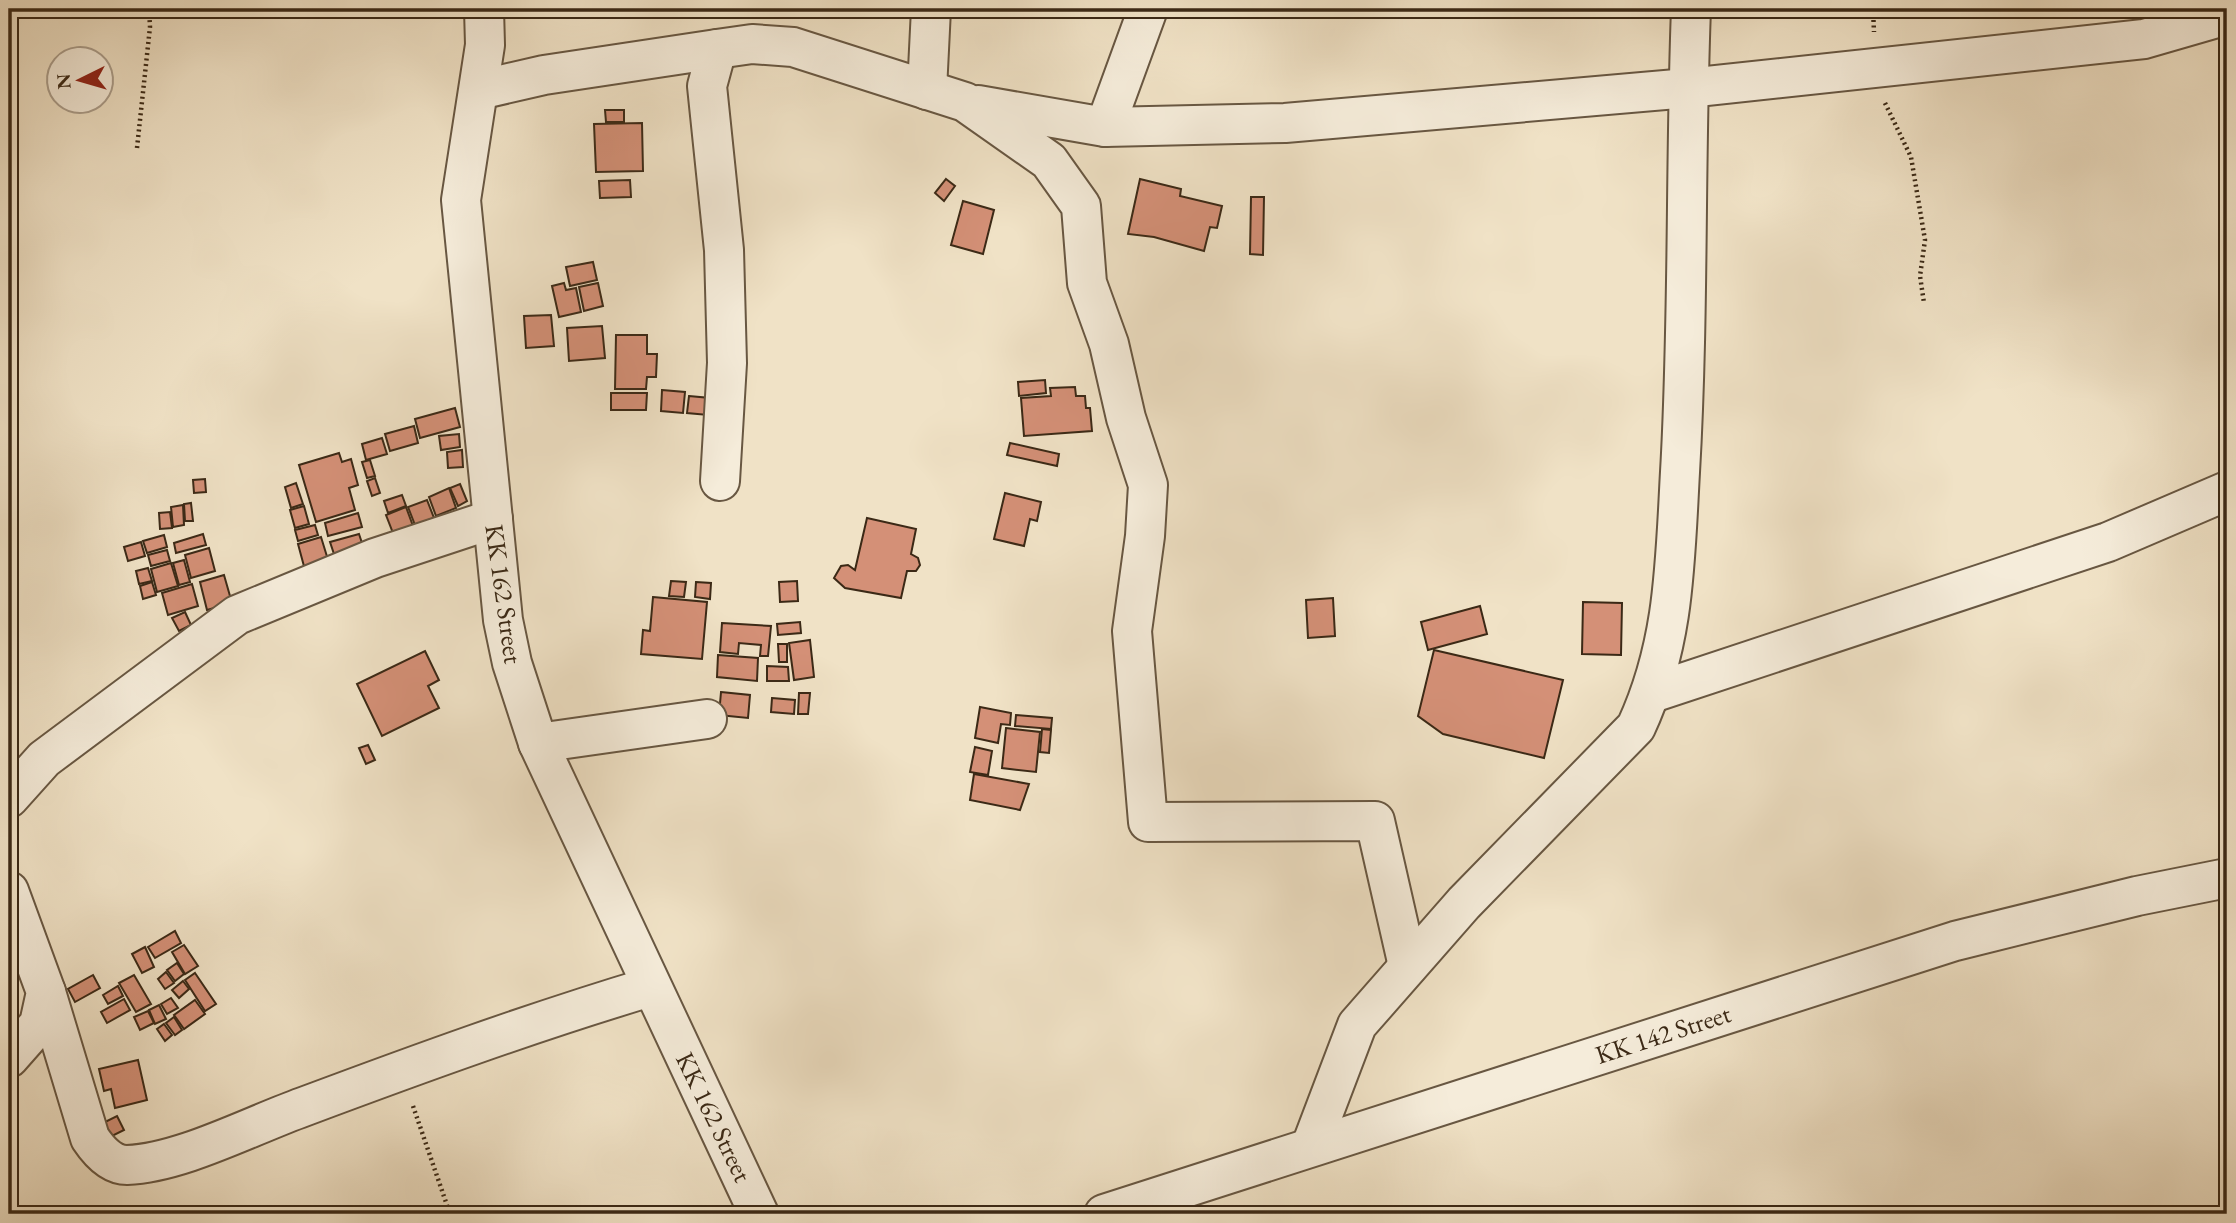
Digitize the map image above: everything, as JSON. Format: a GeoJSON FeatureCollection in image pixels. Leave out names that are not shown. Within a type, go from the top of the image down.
{"type":"FeatureCollection","features":[{"type":"Feature","properties":{"kind":"street","name":"KK 162 Street"},"geometry":{"type":"LineString","coordinates":[[484,9],[485,45],[461,200],[503,620],[512,663],[538,743],[650,987],[731,1148],[759,1214]]}},
{"type":"Feature","properties":{"kind":"street"},"geometry":{"type":"LineString","coordinates":[[927,90],[931,9]]}},
{"type":"Feature","properties":{"kind":"street"},"geometry":{"type":"LineString","coordinates":[[1105,127],[1148,9]]}},
{"type":"Feature","properties":{"kind":"street"},"geometry":{"type":"LineString","coordinates":[[1311,1146],[1357,1025],[1464,903],[1636,727],[1651,693],[1673,594],[1685,393],[1691,9]]}},
{"type":"Feature","properties":{"kind":"street"},"geometry":{"type":"LineString","coordinates":[[479,90],[544,75],[752,44],[793,47],[965,102],[1105,127],[1285,123],[1688,88],[2144,39],[2227,15]]}},
{"type":"Feature","properties":{"kind":"street"},"geometry":{"type":"LineString","coordinates":[[717,49],[706,86],[724,250],[727,363],[720,481]]}},
{"type":"Feature","properties":{"kind":"street"},"geometry":{"type":"LineString","coordinates":[[965,102],[1049,161],[1081,206],[1087,283],[1109,344],[1126,418],[1148,485],[1145,536],[1132,631],[1148,822],[1375,821],[1408,966]]}},
{"type":"Feature","properties":{"kind":"street"},"geometry":{"type":"LineString","coordinates":[[1651,693],[2108,542],[2227,491]]}},
{"type":"Feature","properties":{"kind":"street"},"geometry":{"type":"LineString","coordinates":[[9,798],[44,759],[237,615],[375,558],[493,519]]}},
{"type":"Feature","properties":{"kind":"street"},"geometry":{"type":"LineString","coordinates":[[538,743],[707,719]]}},
{"type":"Feature","properties":{"kind":"street","name":"KK 142 Street"},"geometry":{"type":"LineString","coordinates":[[1104,1214],[1955,941],[2137,895],[2227,878]]}},
{"type":"Feature","properties":{"kind":"street"},"geometry":{"type":"LineString","coordinates":[[9,891],[46,992],[90,1138],[101,1154],[123,1165],[174,1158],[527,1024],[650,987]]}},
{"type":"Feature","properties":{"kind":"street"},"geometry":{"type":"LineString","coordinates":[[9,1058],[39,1024],[46,992]]}},
{"type":"Feature","properties":{"kind":"path"},"geometry":{"type":"LineString","coordinates":[[137,148],[150,27],[149,9]]}},
{"type":"Feature","properties":{"kind":"path"},"geometry":{"type":"LineString","coordinates":[[1873,9],[1882,98],[1911,157],[1926,240],[1920,275],[1924,303]]}},
{"type":"Feature","properties":{"kind":"path"},"geometry":{"type":"LineString","coordinates":[[401,1071],[450,1214]]}},
{"type":"Feature","properties":{"kind":"building"},"geometry":{"type":"Polygon","coordinates":[[[605,110],[624,110],[624,122],[606,122],[605,110]]]}},
{"type":"Feature","properties":{"kind":"building"},"geometry":{"type":"Polygon","coordinates":[[[642,123],[643,171],[596,172],[594,124],[642,123]]]}},
{"type":"Feature","properties":{"kind":"building"},"geometry":{"type":"Polygon","coordinates":[[[946,179],[955,186],[944,201],[935,193],[946,179]]]}},
{"type":"Feature","properties":{"kind":"building"},"geometry":{"type":"Polygon","coordinates":[[[1140,179],[1181,189],[1180,196],[1222,206],[1217,228],[1210,227],[1204,251],[1154,237],[1128,234],[1140,179]]]}},
{"type":"Feature","properties":{"kind":"building"},"geometry":{"type":"Polygon","coordinates":[[[630,180],[631,197],[600,198],[599,181],[630,180]]]}},
{"type":"Feature","properties":{"kind":"building"},"geometry":{"type":"Polygon","coordinates":[[[1251,197],[1264,197],[1263,255],[1250,254],[1251,197]]]}},
{"type":"Feature","properties":{"kind":"building"},"geometry":{"type":"Polygon","coordinates":[[[963,201],[994,210],[983,254],[951,245],[963,201]]]}},
{"type":"Feature","properties":{"kind":"building"},"geometry":{"type":"Polygon","coordinates":[[[593,262],[597,280],[570,286],[566,267],[593,262]]]}},
{"type":"Feature","properties":{"kind":"building"},"geometry":{"type":"Polygon","coordinates":[[[564,283],[566,290],[576,288],[581,312],[559,317],[552,286],[564,283]]]}},
{"type":"Feature","properties":{"kind":"building"},"geometry":{"type":"Polygon","coordinates":[[[598,283],[603,306],[584,311],[579,287],[598,283]]]}},
{"type":"Feature","properties":{"kind":"building"},"geometry":{"type":"Polygon","coordinates":[[[551,315],[554,346],[526,348],[524,316],[551,315]]]}},
{"type":"Feature","properties":{"kind":"building"},"geometry":{"type":"Polygon","coordinates":[[[602,326],[605,358],[569,361],[567,328],[602,326]]]}},
{"type":"Feature","properties":{"kind":"building"},"geometry":{"type":"Polygon","coordinates":[[[616,335],[647,335],[647,354],[657,354],[656,377],[647,377],[646,389],[615,389],[616,335]]]}},
{"type":"Feature","properties":{"kind":"building"},"geometry":{"type":"Polygon","coordinates":[[[1045,380],[1046,393],[1019,396],[1018,382],[1045,380]]]}},
{"type":"Feature","properties":{"kind":"building"},"geometry":{"type":"Polygon","coordinates":[[[1075,387],[1076,396],[1085,396],[1086,408],[1090,408],[1092,431],[1024,436],[1021,398],[1051,396],[1050,388],[1075,387]]]}},
{"type":"Feature","properties":{"kind":"building"},"geometry":{"type":"Polygon","coordinates":[[[662,390],[685,392],[683,413],[661,411],[662,390]]]}},
{"type":"Feature","properties":{"kind":"building"},"geometry":{"type":"Polygon","coordinates":[[[611,393],[647,393],[646,410],[611,410],[611,393]]]}},
{"type":"Feature","properties":{"kind":"building"},"geometry":{"type":"Polygon","coordinates":[[[689,396],[710,398],[708,415],[687,413],[689,396]]]}},
{"type":"Feature","properties":{"kind":"building"},"geometry":{"type":"Polygon","coordinates":[[[455,408],[460,427],[420,438],[415,419],[455,408]]]}},
{"type":"Feature","properties":{"kind":"building"},"geometry":{"type":"Polygon","coordinates":[[[414,426],[418,443],[390,451],[385,434],[414,426]]]}},
{"type":"Feature","properties":{"kind":"building"},"geometry":{"type":"Polygon","coordinates":[[[459,434],[460,447],[441,450],[439,436],[459,434]]]}},
{"type":"Feature","properties":{"kind":"building"},"geometry":{"type":"Polygon","coordinates":[[[382,438],[387,454],[366,460],[362,444],[382,438]]]}},
{"type":"Feature","properties":{"kind":"building"},"geometry":{"type":"Polygon","coordinates":[[[1010,443],[1059,454],[1057,466],[1007,455],[1010,443]]]}},
{"type":"Feature","properties":{"kind":"building"},"geometry":{"type":"Polygon","coordinates":[[[462,450],[463,467],[448,468],[447,452],[462,450]]]}},
{"type":"Feature","properties":{"kind":"building"},"geometry":{"type":"Polygon","coordinates":[[[339,453],[342,462],[351,459],[358,485],[349,488],[355,510],[316,522],[299,465],[339,453]]]}},
{"type":"Feature","properties":{"kind":"building"},"geometry":{"type":"Polygon","coordinates":[[[370,460],[375,476],[367,478],[362,462],[370,460]]]}},
{"type":"Feature","properties":{"kind":"building"},"geometry":{"type":"Polygon","coordinates":[[[375,478],[380,493],[372,496],[367,481],[375,478]]]}},
{"type":"Feature","properties":{"kind":"building"},"geometry":{"type":"Polygon","coordinates":[[[205,479],[206,492],[194,493],[193,480],[205,479]]]}},
{"type":"Feature","properties":{"kind":"building"},"geometry":{"type":"Polygon","coordinates":[[[296,483],[303,504],[291,508],[285,487],[296,483]]]}},
{"type":"Feature","properties":{"kind":"building"},"geometry":{"type":"Polygon","coordinates":[[[460,484],[467,501],[458,506],[450,488],[460,484]]]}},
{"type":"Feature","properties":{"kind":"building"},"geometry":{"type":"Polygon","coordinates":[[[449,488],[456,508],[436,516],[429,497],[449,488]]]}},
{"type":"Feature","properties":{"kind":"building"},"geometry":{"type":"Polygon","coordinates":[[[1005,493],[1041,502],[1037,521],[1030,519],[1024,546],[994,539],[1005,493]]]}},
{"type":"Feature","properties":{"kind":"building"},"geometry":{"type":"Polygon","coordinates":[[[402,495],[406,506],[388,513],[384,501],[402,495]]]}},
{"type":"Feature","properties":{"kind":"building"},"geometry":{"type":"Polygon","coordinates":[[[427,500],[434,518],[415,525],[408,507],[427,500]]]}},
{"type":"Feature","properties":{"kind":"building"},"geometry":{"type":"Polygon","coordinates":[[[191,503],[193,521],[185,521],[184,504],[191,503]]]}},
{"type":"Feature","properties":{"kind":"building"},"geometry":{"type":"Polygon","coordinates":[[[183,505],[184,525],[173,527],[171,507],[183,505]]]}},
{"type":"Feature","properties":{"kind":"building"},"geometry":{"type":"Polygon","coordinates":[[[304,506],[309,524],[295,528],[290,510],[304,506]]]}},
{"type":"Feature","properties":{"kind":"building"},"geometry":{"type":"Polygon","coordinates":[[[406,507],[413,526],[393,533],[386,515],[406,507]]]}},
{"type":"Feature","properties":{"kind":"building"},"geometry":{"type":"Polygon","coordinates":[[[170,512],[172,528],[160,529],[159,513],[170,512]]]}},
{"type":"Feature","properties":{"kind":"building"},"geometry":{"type":"Polygon","coordinates":[[[358,513],[362,527],[328,536],[325,523],[358,513]]]}},
{"type":"Feature","properties":{"kind":"building"},"geometry":{"type":"Polygon","coordinates":[[[867,518],[916,529],[911,554],[918,558],[920,565],[916,571],[907,571],[901,598],[845,588],[834,578],[841,566],[848,565],[855,570],[867,518]]]}},
{"type":"Feature","properties":{"kind":"building"},"geometry":{"type":"Polygon","coordinates":[[[315,525],[318,535],[298,541],[295,530],[315,525]]]}},
{"type":"Feature","properties":{"kind":"building"},"geometry":{"type":"Polygon","coordinates":[[[203,534],[206,545],[176,553],[174,543],[203,534]]]}},
{"type":"Feature","properties":{"kind":"building"},"geometry":{"type":"Polygon","coordinates":[[[359,534],[364,549],[335,557],[330,542],[359,534]]]}},
{"type":"Feature","properties":{"kind":"building"},"geometry":{"type":"Polygon","coordinates":[[[164,535],[167,547],[147,553],[143,541],[164,535]]]}},
{"type":"Feature","properties":{"kind":"building"},"geometry":{"type":"Polygon","coordinates":[[[321,537],[329,563],[305,570],[298,544],[321,537]]]}},
{"type":"Feature","properties":{"kind":"building"},"geometry":{"type":"Polygon","coordinates":[[[141,542],[145,556],[128,561],[124,547],[141,542]]]}},
{"type":"Feature","properties":{"kind":"building"},"geometry":{"type":"Polygon","coordinates":[[[209,548],[215,571],[191,578],[185,555],[209,548]]]}},
{"type":"Feature","properties":{"kind":"building"},"geometry":{"type":"Polygon","coordinates":[[[167,550],[170,561],[151,566],[148,555],[167,550]]]}},
{"type":"Feature","properties":{"kind":"building"},"geometry":{"type":"Polygon","coordinates":[[[184,560],[190,582],[179,585],[173,563],[184,560]]]}},
{"type":"Feature","properties":{"kind":"building"},"geometry":{"type":"Polygon","coordinates":[[[171,563],[178,586],[157,592],[151,569],[171,563]]]}},
{"type":"Feature","properties":{"kind":"building"},"geometry":{"type":"Polygon","coordinates":[[[148,568],[152,581],[139,584],[136,571],[148,568]]]}},
{"type":"Feature","properties":{"kind":"building"},"geometry":{"type":"Polygon","coordinates":[[[224,575],[232,603],[207,610],[200,582],[224,575]]]}},
{"type":"Feature","properties":{"kind":"building"},"geometry":{"type":"Polygon","coordinates":[[[671,581],[686,582],[684,597],[669,596],[671,581]]]}},
{"type":"Feature","properties":{"kind":"building"},"geometry":{"type":"Polygon","coordinates":[[[797,581],[798,601],[780,602],[779,582],[797,581]]]}},
{"type":"Feature","properties":{"kind":"building"},"geometry":{"type":"Polygon","coordinates":[[[152,582],[156,595],[143,599],[140,586],[152,582]]]}},
{"type":"Feature","properties":{"kind":"building"},"geometry":{"type":"Polygon","coordinates":[[[696,582],[711,583],[710,599],[695,597],[696,582]]]}},
{"type":"Feature","properties":{"kind":"building"},"geometry":{"type":"Polygon","coordinates":[[[192,584],[198,606],[168,615],[162,593],[192,584]]]}},
{"type":"Feature","properties":{"kind":"building"},"geometry":{"type":"Polygon","coordinates":[[[653,597],[707,602],[702,659],[641,654],[643,630],[650,631],[653,597]]]}},
{"type":"Feature","properties":{"kind":"building"},"geometry":{"type":"Polygon","coordinates":[[[1333,598],[1335,636],[1308,638],[1306,600],[1333,598]]]}},
{"type":"Feature","properties":{"kind":"building"},"geometry":{"type":"Polygon","coordinates":[[[1583,602],[1622,603],[1621,655],[1582,654],[1583,602]]]}},
{"type":"Feature","properties":{"kind":"building"},"geometry":{"type":"Polygon","coordinates":[[[1480,606],[1487,634],[1428,650],[1421,622],[1480,606]]]}},
{"type":"Feature","properties":{"kind":"building"},"geometry":{"type":"Polygon","coordinates":[[[185,612],[191,625],[179,631],[172,618],[185,612]]]}},
{"type":"Feature","properties":{"kind":"building"},"geometry":{"type":"Polygon","coordinates":[[[800,622],[801,633],[778,635],[777,624],[800,622]]]}},
{"type":"Feature","properties":{"kind":"building"},"geometry":{"type":"Polygon","coordinates":[[[722,623],[771,626],[768,656],[760,656],[761,645],[739,643],[738,654],[720,652],[722,623]]]}},
{"type":"Feature","properties":{"kind":"building"},"geometry":{"type":"Polygon","coordinates":[[[810,640],[814,677],[794,680],[789,643],[810,640]]]}},
{"type":"Feature","properties":{"kind":"building"},"geometry":{"type":"Polygon","coordinates":[[[778,644],[787,644],[787,662],[779,662],[778,644]]]}},
{"type":"Feature","properties":{"kind":"building"},"geometry":{"type":"Polygon","coordinates":[[[1434,650],[1563,680],[1544,758],[1443,734],[1418,716],[1434,650]]]}},
{"type":"Feature","properties":{"kind":"building"},"geometry":{"type":"Polygon","coordinates":[[[425,651],[439,680],[428,686],[439,708],[382,736],[357,684],[425,651]]]}},
{"type":"Feature","properties":{"kind":"building"},"geometry":{"type":"Polygon","coordinates":[[[718,655],[758,658],[757,681],[717,677],[718,655]]]}},
{"type":"Feature","properties":{"kind":"building"},"geometry":{"type":"Polygon","coordinates":[[[767,666],[788,667],[789,681],[767,681],[767,666]]]}},
{"type":"Feature","properties":{"kind":"building"},"geometry":{"type":"Polygon","coordinates":[[[721,692],[750,695],[748,718],[719,715],[721,692]]]}},
{"type":"Feature","properties":{"kind":"building"},"geometry":{"type":"Polygon","coordinates":[[[799,693],[810,693],[808,714],[798,714],[799,693]]]}},
{"type":"Feature","properties":{"kind":"building"},"geometry":{"type":"Polygon","coordinates":[[[772,698],[795,700],[794,714],[771,712],[772,698]]]}},
{"type":"Feature","properties":{"kind":"building"},"geometry":{"type":"Polygon","coordinates":[[[980,707],[1011,713],[1010,725],[1001,724],[998,743],[975,738],[980,707]]]}},
{"type":"Feature","properties":{"kind":"building"},"geometry":{"type":"Polygon","coordinates":[[[1016,715],[1052,718],[1051,729],[1015,726],[1016,715]]]}},
{"type":"Feature","properties":{"kind":"building"},"geometry":{"type":"Polygon","coordinates":[[[1006,728],[1040,732],[1036,772],[1002,768],[1006,728]]]}},
{"type":"Feature","properties":{"kind":"building"},"geometry":{"type":"Polygon","coordinates":[[[1042,729],[1051,730],[1049,753],[1040,752],[1042,729]]]}},
{"type":"Feature","properties":{"kind":"building"},"geometry":{"type":"Polygon","coordinates":[[[368,745],[375,760],[366,764],[359,748],[368,745]]]}},
{"type":"Feature","properties":{"kind":"building"},"geometry":{"type":"Polygon","coordinates":[[[975,747],[992,751],[988,775],[970,772],[975,747]]]}},
{"type":"Feature","properties":{"kind":"building"},"geometry":{"type":"Polygon","coordinates":[[[974,774],[1029,784],[1020,810],[970,800],[974,774]]]}},
{"type":"Feature","properties":{"kind":"building"},"geometry":{"type":"Polygon","coordinates":[[[175,931],[181,943],[155,958],[148,947],[175,931]]]}},
{"type":"Feature","properties":{"kind":"building"},"geometry":{"type":"Polygon","coordinates":[[[184,945],[198,966],[185,974],[172,952],[184,945]]]}},
{"type":"Feature","properties":{"kind":"building"},"geometry":{"type":"Polygon","coordinates":[[[145,947],[154,967],[142,973],[132,954],[145,947]]]}},
{"type":"Feature","properties":{"kind":"building"},"geometry":{"type":"Polygon","coordinates":[[[177,963],[184,974],[175,981],[167,970],[177,963]]]}},
{"type":"Feature","properties":{"kind":"building"},"geometry":{"type":"Polygon","coordinates":[[[166,972],[174,983],[165,989],[158,979],[166,972]]]}},
{"type":"Feature","properties":{"kind":"building"},"geometry":{"type":"Polygon","coordinates":[[[195,973],[216,1004],[205,1011],[185,980],[195,973]]]}},
{"type":"Feature","properties":{"kind":"building"},"geometry":{"type":"Polygon","coordinates":[[[93,975],[100,988],[75,1002],[68,989],[93,975]]]}},
{"type":"Feature","properties":{"kind":"building"},"geometry":{"type":"Polygon","coordinates":[[[134,975],[151,1004],[136,1012],[119,983],[134,975]]]}},
{"type":"Feature","properties":{"kind":"building"},"geometry":{"type":"Polygon","coordinates":[[[183,981],[189,989],[179,998],[172,990],[183,981]]]}},
{"type":"Feature","properties":{"kind":"building"},"geometry":{"type":"Polygon","coordinates":[[[118,986],[123,996],[108,1004],[103,995],[118,986]]]}},
{"type":"Feature","properties":{"kind":"building"},"geometry":{"type":"Polygon","coordinates":[[[171,998],[178,1008],[167,1014],[161,1004],[171,998]]]}},
{"type":"Feature","properties":{"kind":"building"},"geometry":{"type":"Polygon","coordinates":[[[124,999],[130,1010],[107,1023],[101,1012],[124,999]]]}},
{"type":"Feature","properties":{"kind":"building"},"geometry":{"type":"Polygon","coordinates":[[[195,1000],[205,1014],[184,1029],[174,1015],[195,1000]]]}},
{"type":"Feature","properties":{"kind":"building"},"geometry":{"type":"Polygon","coordinates":[[[159,1005],[166,1019],[155,1024],[149,1010],[159,1005]]]}},
{"type":"Feature","properties":{"kind":"building"},"geometry":{"type":"Polygon","coordinates":[[[148,1011],[154,1023],[140,1030],[134,1017],[148,1011]]]}},
{"type":"Feature","properties":{"kind":"building"},"geometry":{"type":"Polygon","coordinates":[[[174,1017],[182,1030],[175,1035],[166,1023],[174,1017]]]}},
{"type":"Feature","properties":{"kind":"building"},"geometry":{"type":"Polygon","coordinates":[[[164,1024],[172,1035],[165,1041],[157,1029],[164,1024]]]}},
{"type":"Feature","properties":{"kind":"building"},"geometry":{"type":"Polygon","coordinates":[[[138,1060],[147,1100],[115,1108],[111,1089],[104,1091],[99,1069],[138,1060]]]}},
{"type":"Feature","properties":{"kind":"building"},"geometry":{"type":"Polygon","coordinates":[[[117,1116],[124,1130],[110,1137],[103,1123],[117,1116]]]}}]}
